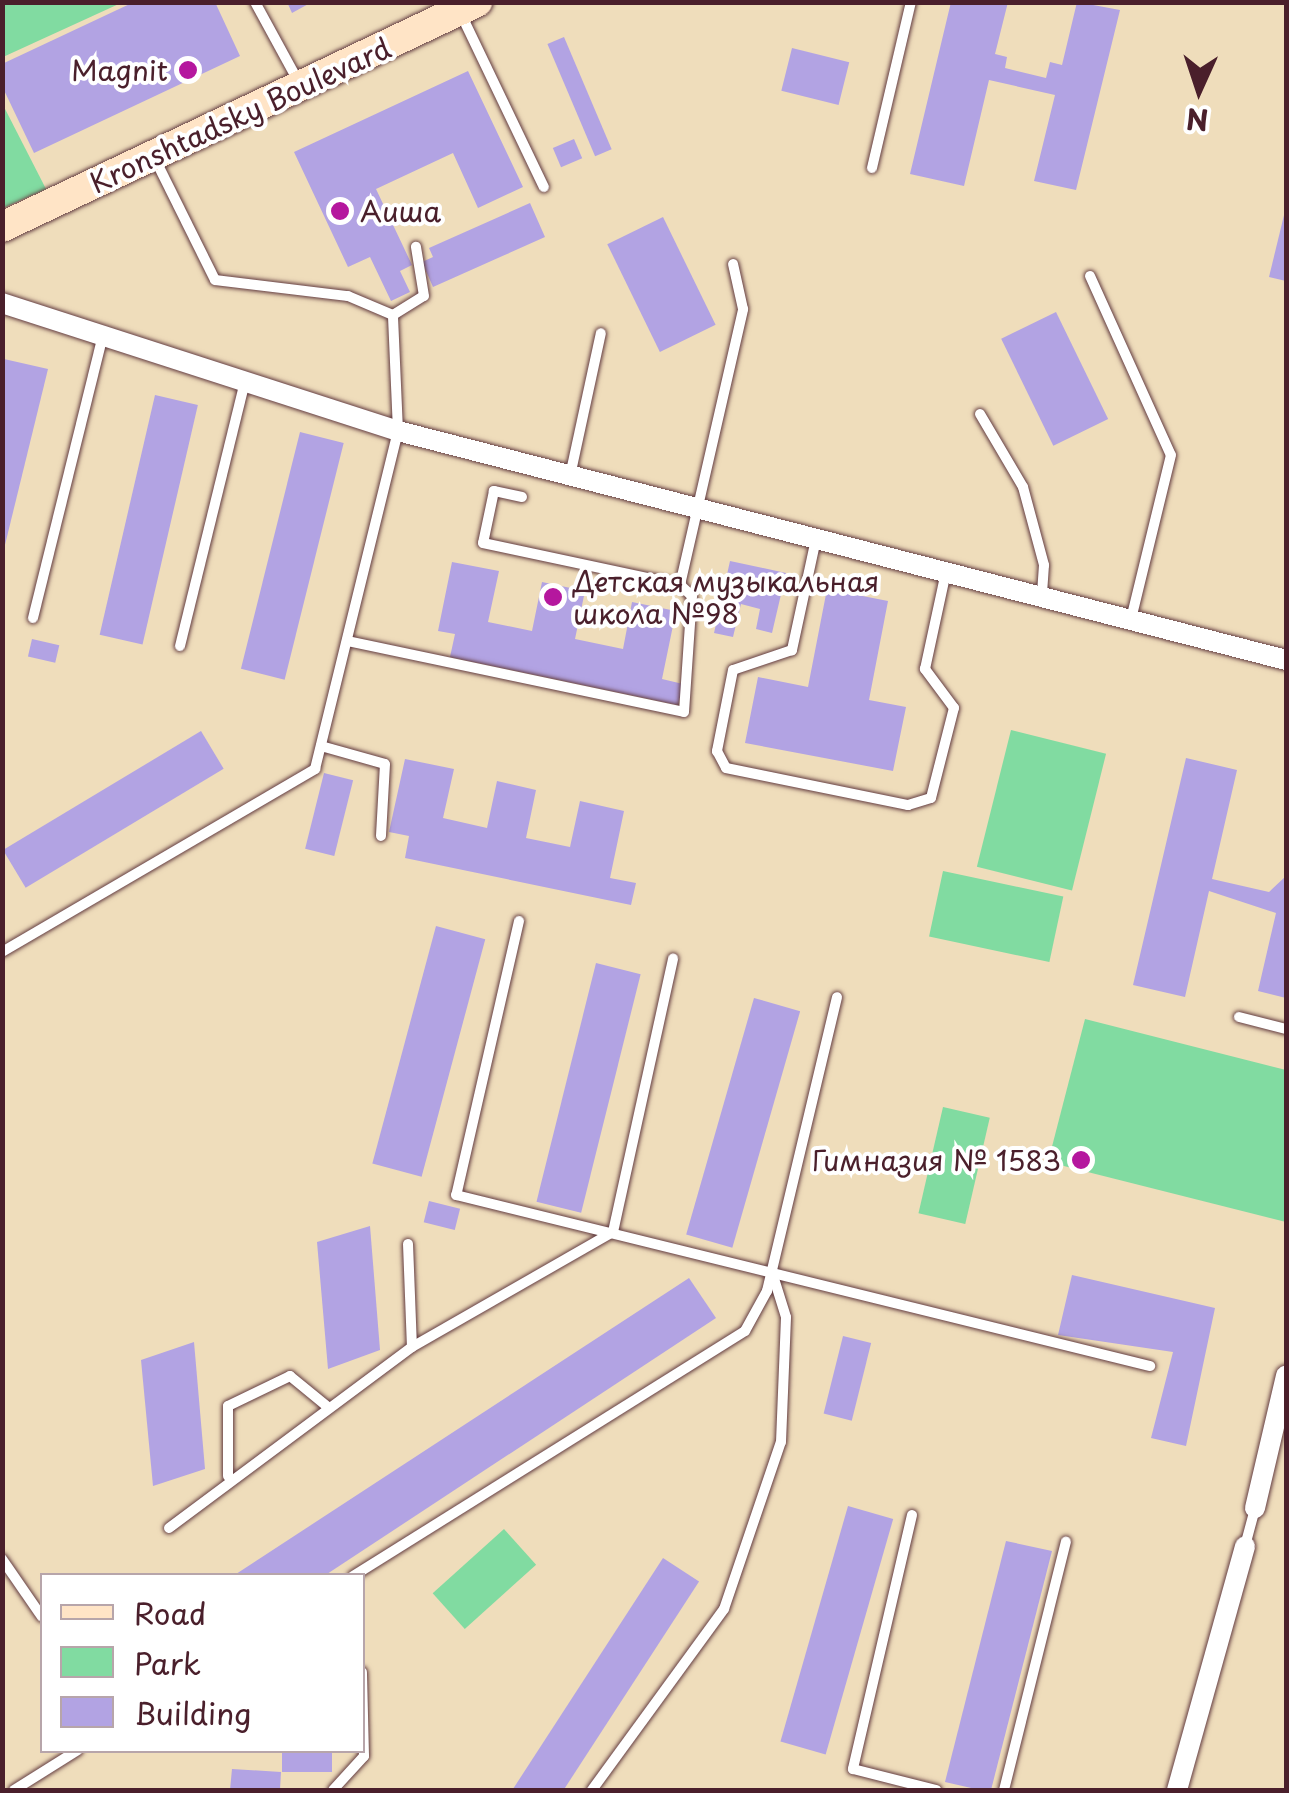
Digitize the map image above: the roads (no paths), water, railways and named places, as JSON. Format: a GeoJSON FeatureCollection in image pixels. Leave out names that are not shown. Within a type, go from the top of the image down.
{"type":"FeatureCollection","features":[{"type":"Feature","properties":{"kind":"main road","name":"Kronshtadsky Boulevard"},"geometry":{"type":"LineString","coordinates":[[2,228],[468,7]]}},
{"type":"Feature","properties":{"kind":"street"},"geometry":{"type":"LineString","coordinates":[[2,304],[398,431],[1286,660]]}},
{"type":"Feature","properties":{"kind":"street"},"geometry":{"type":"LineString","coordinates":[[1255,1508],[1286,1376]]}},
{"type":"Feature","properties":{"kind":"street"},"geometry":{"type":"LineString","coordinates":[[1177,1790],[1246,1546]]}},
{"type":"Feature","properties":{"kind":"lane"},"geometry":{"type":"LineString","coordinates":[[256,2],[301,86]]}},
{"type":"Feature","properties":{"kind":"lane"},"geometry":{"type":"LineString","coordinates":[[872,168],[911,2]]}},
{"type":"Feature","properties":{"kind":"lane"},"geometry":{"type":"LineString","coordinates":[[468,7],[544,186]]}},
{"type":"Feature","properties":{"kind":"lane"},"geometry":{"type":"LineString","coordinates":[[154,156],[215,280],[348,296],[393,316]]}},
{"type":"Feature","properties":{"kind":"lane"},"geometry":{"type":"LineString","coordinates":[[393,316],[424,296],[416,246]]}},
{"type":"Feature","properties":{"kind":"lane"},"geometry":{"type":"LineString","coordinates":[[680,584],[744,309],[733,264]]}},
{"type":"Feature","properties":{"kind":"lane"},"geometry":{"type":"LineString","coordinates":[[1090,276],[1171,454],[1131,618]]}},
{"type":"Feature","properties":{"kind":"lane"},"geometry":{"type":"LineString","coordinates":[[2,952],[315,769],[398,431],[393,316]]}},
{"type":"Feature","properties":{"kind":"lane"},"geometry":{"type":"LineString","coordinates":[[570,477],[601,333]]}},
{"type":"Feature","properties":{"kind":"lane"},"geometry":{"type":"LineString","coordinates":[[33,618],[102,339]]}},
{"type":"Feature","properties":{"kind":"lane"},"geometry":{"type":"LineString","coordinates":[[180,646],[245,382]]}},
{"type":"Feature","properties":{"kind":"lane"},"geometry":{"type":"LineString","coordinates":[[980,414],[1023,487],[1044,565],[1042,596]]}},
{"type":"Feature","properties":{"kind":"lane"},"geometry":{"type":"LineString","coordinates":[[346,641],[684,712],[692,596],[680,584],[483,544],[494,492],[522,498]]}},
{"type":"Feature","properties":{"kind":"lane"},"geometry":{"type":"LineString","coordinates":[[816,539],[792,650],[733,670],[716,751],[726,768],[908,805],[932,798],[954,708],[925,670],[946,572]]}},
{"type":"Feature","properties":{"kind":"lane"},"geometry":{"type":"LineString","coordinates":[[321,746],[385,764],[381,836]]}},
{"type":"Feature","properties":{"kind":"lane"},"geometry":{"type":"LineString","coordinates":[[519,922],[456,1195],[1150,1366]]}},
{"type":"Feature","properties":{"kind":"lane"},"geometry":{"type":"LineString","coordinates":[[169,1528],[228,1476],[412,1347],[613,1232],[673,959]]}},
{"type":"Feature","properties":{"kind":"lane"},"geometry":{"type":"LineString","coordinates":[[359,1573],[745,1331],[772,1272],[837,997]]}},
{"type":"Feature","properties":{"kind":"lane"},"geometry":{"type":"LineString","coordinates":[[1240,1017],[1286,1029]]}},
{"type":"Feature","properties":{"kind":"lane"},"geometry":{"type":"LineString","coordinates":[[408,1244],[412,1347]]}},
{"type":"Feature","properties":{"kind":"lane"},"geometry":{"type":"LineString","coordinates":[[592,1790],[724,1609],[781,1442],[786,1317],[772,1272]]}},
{"type":"Feature","properties":{"kind":"lane"},"geometry":{"type":"LineString","coordinates":[[228,1476],[228,1406],[290,1376],[329,1408]]}},
{"type":"Feature","properties":{"kind":"lane"},"geometry":{"type":"LineString","coordinates":[[1246,1546],[1255,1508]]}},
{"type":"Feature","properties":{"kind":"lane"},"geometry":{"type":"LineString","coordinates":[[912,1515],[853,1770],[936,1790]]}},
{"type":"Feature","properties":{"kind":"lane"},"geometry":{"type":"LineString","coordinates":[[1004,1790],[1066,1542]]}},
{"type":"Feature","properties":{"kind":"lane"},"geometry":{"type":"LineString","coordinates":[[2,1558],[40,1614]]}},
{"type":"Feature","properties":{"kind":"lane"},"geometry":{"type":"LineString","coordinates":[[14,1790],[73,1753]]}},
{"type":"Feature","properties":{"kind":"lane"},"geometry":{"type":"LineString","coordinates":[[334,1790],[364,1753]]}},
{"type":"Feature","properties":{"kind":"place","name":"Magnit"},"geometry":{"type":"Point","coordinates":[188,70]}},
{"type":"Feature","properties":{"kind":"place","name":"Аиша"},"geometry":{"type":"Point","coordinates":[340,211]}},
{"type":"Feature","properties":{"kind":"place","name":"Детская музыкальная школа №98"},"geometry":{"type":"Point","coordinates":[553,597]}},
{"type":"Feature","properties":{"kind":"place","name":"Гимназия № 1583"},"geometry":{"type":"Point","coordinates":[1081,1160]}}]}
